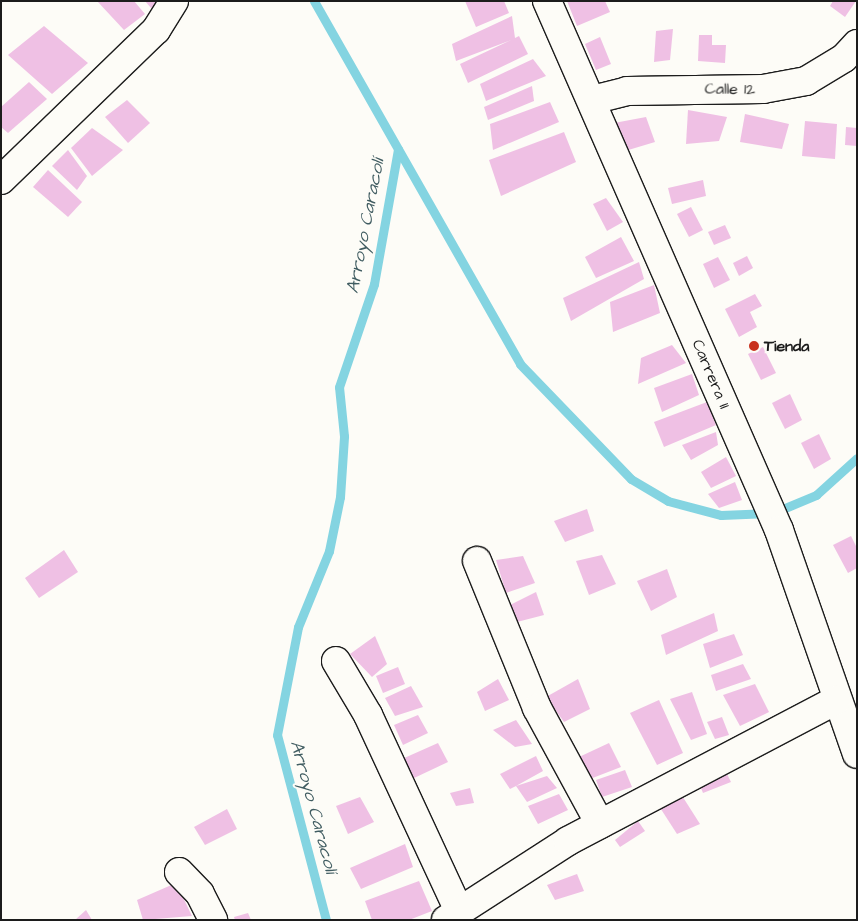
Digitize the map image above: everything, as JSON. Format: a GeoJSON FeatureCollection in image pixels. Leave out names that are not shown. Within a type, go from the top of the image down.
{"type":"FeatureCollection","features":[{"type":"Feature","properties":{"kind":"street"},"geometry":{"type":"LineString","coordinates":[[1,180],[156,30],[174,1]]}},
{"type":"Feature","properties":{"kind":"street","name":"Carrera 11"},"geometry":{"type":"LineString","coordinates":[[547,1],[779,530],[836,700],[857,754]]}},
{"type":"Feature","properties":{"kind":"street","name":"Calle 12"},"geometry":{"type":"LineString","coordinates":[[592,100],[627,91],[764,90],[806,81],[844,58],[857,44]]}},
{"type":"Feature","properties":{"kind":"street"},"geometry":{"type":"LineString","coordinates":[[477,561],[537,708],[600,824]]}},
{"type":"Feature","properties":{"kind":"street"},"geometry":{"type":"LineString","coordinates":[[336,661],[368,715],[453,915],[600,824],[836,700]]}},
{"type":"Feature","properties":{"kind":"street"},"geometry":{"type":"LineString","coordinates":[[179,872],[200,894],[213,920]]}},
{"type":"Feature","properties":{"kind":"building"},"geometry":{"type":"Polygon","coordinates":[[[97,1],[134,1],[145,14],[124,30],[97,1]]]}},
{"type":"Feature","properties":{"kind":"building"},"geometry":{"type":"Polygon","coordinates":[[[145,1],[161,1],[151,8],[145,1]]]}},
{"type":"Feature","properties":{"kind":"building"},"geometry":{"type":"Polygon","coordinates":[[[465,1],[504,1],[509,13],[476,27],[465,1]]]}},
{"type":"Feature","properties":{"kind":"building"},"geometry":{"type":"Polygon","coordinates":[[[567,1],[605,1],[610,12],[577,26],[567,1]]]}},
{"type":"Feature","properties":{"kind":"building"},"geometry":{"type":"Polygon","coordinates":[[[833,1],[856,1],[845,17],[830,6],[833,1]]]}},
{"type":"Feature","properties":{"kind":"building"},"geometry":{"type":"Polygon","coordinates":[[[512,16],[515,38],[519,36],[528,54],[468,83],[460,64],[511,40],[456,61],[452,44],[512,16]]]}},
{"type":"Feature","properties":{"kind":"building"},"geometry":{"type":"Polygon","coordinates":[[[44,26],[88,63],[52,94],[8,55],[44,26]]]}},
{"type":"Feature","properties":{"kind":"building"},"geometry":{"type":"Polygon","coordinates":[[[673,29],[670,60],[654,62],[656,31],[673,29]]]}},
{"type":"Feature","properties":{"kind":"building"},"geometry":{"type":"Polygon","coordinates":[[[699,35],[712,35],[712,45],[726,45],[725,63],[698,61],[699,35]]]}},
{"type":"Feature","properties":{"kind":"building"},"geometry":{"type":"Polygon","coordinates":[[[600,37],[611,64],[596,70],[585,44],[600,37]]]}},
{"type":"Feature","properties":{"kind":"building"},"geometry":{"type":"Polygon","coordinates":[[[533,59],[546,76],[486,101],[480,84],[533,59]]]}},
{"type":"Feature","properties":{"kind":"building"},"geometry":{"type":"Polygon","coordinates":[[[29,82],[47,99],[8,133],[1,127],[1,107],[29,82]]]}},
{"type":"Feature","properties":{"kind":"building"},"geometry":{"type":"Polygon","coordinates":[[[532,86],[534,101],[488,120],[484,107],[532,86]]]}},
{"type":"Feature","properties":{"kind":"building"},"geometry":{"type":"Polygon","coordinates":[[[127,100],[150,123],[128,143],[105,117],[127,100]]]}},
{"type":"Feature","properties":{"kind":"building"},"geometry":{"type":"Polygon","coordinates":[[[550,102],[559,122],[493,150],[490,124],[550,102]]]}},
{"type":"Feature","properties":{"kind":"building"},"geometry":{"type":"Polygon","coordinates":[[[688,110],[727,117],[719,141],[686,144],[688,110]]]}},
{"type":"Feature","properties":{"kind":"building"},"geometry":{"type":"Polygon","coordinates":[[[745,114],[789,124],[782,149],[740,142],[745,114]]]}},
{"type":"Feature","properties":{"kind":"building"},"geometry":{"type":"Polygon","coordinates":[[[646,117],[655,142],[625,151],[614,123],[646,117]]]}},
{"type":"Feature","properties":{"kind":"building"},"geometry":{"type":"Polygon","coordinates":[[[805,121],[837,124],[835,159],[802,156],[805,121]]]}},
{"type":"Feature","properties":{"kind":"building"},"geometry":{"type":"Polygon","coordinates":[[[846,127],[857,128],[857,146],[845,145],[846,127]]]}},
{"type":"Feature","properties":{"kind":"building"},"geometry":{"type":"Polygon","coordinates":[[[92,128],[123,150],[92,176],[71,148],[92,128]]]}},
{"type":"Feature","properties":{"kind":"building"},"geometry":{"type":"Polygon","coordinates":[[[564,132],[576,162],[501,196],[489,160],[564,132]]]}},
{"type":"Feature","properties":{"kind":"building"},"geometry":{"type":"Polygon","coordinates":[[[68,150],[87,176],[77,190],[52,166],[68,150]]]}},
{"type":"Feature","properties":{"kind":"building"},"geometry":{"type":"Polygon","coordinates":[[[48,170],[82,202],[68,217],[33,187],[48,170]]]}},
{"type":"Feature","properties":{"kind":"building"},"geometry":{"type":"Polygon","coordinates":[[[703,180],[706,196],[672,204],[668,188],[703,180]]]}},
{"type":"Feature","properties":{"kind":"building"},"geometry":{"type":"Polygon","coordinates":[[[606,198],[623,222],[607,231],[593,204],[606,198]]]}},
{"type":"Feature","properties":{"kind":"building"},"geometry":{"type":"Polygon","coordinates":[[[691,207],[703,230],[689,237],[677,214],[691,207]]]}},
{"type":"Feature","properties":{"kind":"building"},"geometry":{"type":"Polygon","coordinates":[[[725,225],[731,238],[714,245],[708,232],[725,225]]]}},
{"type":"Feature","properties":{"kind":"building"},"geometry":{"type":"Polygon","coordinates":[[[621,237],[634,261],[596,278],[585,257],[621,237]]]}},
{"type":"Feature","properties":{"kind":"building"},"geometry":{"type":"Polygon","coordinates":[[[747,256],[753,268],[739,276],[733,263],[747,256]]]}},
{"type":"Feature","properties":{"kind":"building"},"geometry":{"type":"Polygon","coordinates":[[[718,257],[730,280],[714,288],[703,264],[718,257]]]}},
{"type":"Feature","properties":{"kind":"building"},"geometry":{"type":"Polygon","coordinates":[[[639,262],[644,279],[571,321],[563,298],[639,262]]]}},
{"type":"Feature","properties":{"kind":"building"},"geometry":{"type":"Polygon","coordinates":[[[654,285],[660,313],[613,332],[610,302],[654,285]]]}},
{"type":"Feature","properties":{"kind":"building"},"geometry":{"type":"Polygon","coordinates":[[[755,294],[762,306],[750,312],[757,327],[739,337],[725,309],[755,294]]]}},
{"type":"Feature","properties":{"kind":"building"},"geometry":{"type":"Polygon","coordinates":[[[672,345],[686,363],[638,384],[641,358],[672,345]]]}},
{"type":"Feature","properties":{"kind":"building"},"geometry":{"type":"Polygon","coordinates":[[[763,347],[776,373],[761,380],[748,354],[763,347]]]}},
{"type":"Feature","properties":{"kind":"building"},"geometry":{"type":"Polygon","coordinates":[[[692,374],[699,395],[662,412],[654,388],[692,374]]]}},
{"type":"Feature","properties":{"kind":"building"},"geometry":{"type":"Polygon","coordinates":[[[790,394],[802,420],[785,429],[772,403],[790,394]]]}},
{"type":"Feature","properties":{"kind":"building"},"geometry":{"type":"Polygon","coordinates":[[[707,402],[716,425],[664,447],[654,422],[707,402]]]}},
{"type":"Feature","properties":{"kind":"building"},"geometry":{"type":"Polygon","coordinates":[[[716,432],[718,445],[691,460],[682,445],[716,432]]]}},
{"type":"Feature","properties":{"kind":"building"},"geometry":{"type":"Polygon","coordinates":[[[819,434],[831,459],[814,469],[801,443],[819,434]]]}},
{"type":"Feature","properties":{"kind":"building"},"geometry":{"type":"Polygon","coordinates":[[[726,457],[736,476],[711,488],[701,472],[726,457]]]}},
{"type":"Feature","properties":{"kind":"building"},"geometry":{"type":"Polygon","coordinates":[[[735,482],[742,500],[719,508],[708,494],[735,482]]]}},
{"type":"Feature","properties":{"kind":"building"},"geometry":{"type":"Polygon","coordinates":[[[587,509],[594,531],[565,542],[554,521],[587,509]]]}},
{"type":"Feature","properties":{"kind":"building"},"geometry":{"type":"Polygon","coordinates":[[[851,536],[857,548],[857,568],[848,573],[833,545],[851,536]]]}},
{"type":"Feature","properties":{"kind":"building"},"geometry":{"type":"Polygon","coordinates":[[[64,550],[78,572],[39,598],[25,578],[64,550]]]}},
{"type":"Feature","properties":{"kind":"building"},"geometry":{"type":"Polygon","coordinates":[[[602,555],[616,584],[589,595],[576,561],[602,555]]]}},
{"type":"Feature","properties":{"kind":"building"},"geometry":{"type":"Polygon","coordinates":[[[523,556],[535,583],[506,593],[496,560],[523,556]]]}},
{"type":"Feature","properties":{"kind":"building"},"geometry":{"type":"Polygon","coordinates":[[[667,569],[677,597],[651,611],[637,581],[667,569]]]}},
{"type":"Feature","properties":{"kind":"building"},"geometry":{"type":"Polygon","coordinates":[[[536,592],[544,615],[517,622],[510,605],[536,592]]]}},
{"type":"Feature","properties":{"kind":"building"},"geometry":{"type":"Polygon","coordinates":[[[714,613],[718,631],[666,655],[661,635],[714,613]]]}},
{"type":"Feature","properties":{"kind":"building"},"geometry":{"type":"Polygon","coordinates":[[[734,634],[743,655],[710,668],[703,644],[734,634]]]}},
{"type":"Feature","properties":{"kind":"building"},"geometry":{"type":"Polygon","coordinates":[[[375,636],[387,664],[372,677],[350,654],[375,636]]]}},
{"type":"Feature","properties":{"kind":"building"},"geometry":{"type":"Polygon","coordinates":[[[743,664],[751,679],[716,691],[711,675],[743,664]]]}},
{"type":"Feature","properties":{"kind":"building"},"geometry":{"type":"Polygon","coordinates":[[[398,667],[405,684],[383,693],[376,676],[398,667]]]}},
{"type":"Feature","properties":{"kind":"building"},"geometry":{"type":"Polygon","coordinates":[[[498,679],[509,700],[485,711],[477,692],[498,679]]]}},
{"type":"Feature","properties":{"kind":"building"},"geometry":{"type":"Polygon","coordinates":[[[578,679],[590,709],[564,722],[546,697],[578,679]]]}},
{"type":"Feature","properties":{"kind":"building"},"geometry":{"type":"Polygon","coordinates":[[[755,684],[769,712],[740,726],[723,695],[755,684]]]}},
{"type":"Feature","properties":{"kind":"building"},"geometry":{"type":"Polygon","coordinates":[[[411,686],[423,707],[395,716],[385,698],[411,686]]]}},
{"type":"Feature","properties":{"kind":"building"},"geometry":{"type":"Polygon","coordinates":[[[692,692],[707,734],[691,740],[670,699],[692,692]]]}},
{"type":"Feature","properties":{"kind":"building"},"geometry":{"type":"Polygon","coordinates":[[[659,700],[683,753],[657,765],[630,713],[659,700]]]}},
{"type":"Feature","properties":{"kind":"building"},"geometry":{"type":"Polygon","coordinates":[[[418,715],[428,733],[403,745],[394,725],[418,715]]]}},
{"type":"Feature","properties":{"kind":"building"},"geometry":{"type":"Polygon","coordinates":[[[722,717],[729,735],[715,739],[707,722],[722,717]]]}},
{"type":"Feature","properties":{"kind":"building"},"geometry":{"type":"Polygon","coordinates":[[[516,720],[532,744],[515,747],[493,730],[516,720]]]}},
{"type":"Feature","properties":{"kind":"building"},"geometry":{"type":"Polygon","coordinates":[[[438,743],[448,762],[412,779],[402,759],[438,743]]]}},
{"type":"Feature","properties":{"kind":"building"},"geometry":{"type":"Polygon","coordinates":[[[609,743],[621,767],[590,779],[579,757],[609,743]]]}},
{"type":"Feature","properties":{"kind":"building"},"geometry":{"type":"Polygon","coordinates":[[[536,756],[543,771],[510,789],[500,774],[536,756]]]}},
{"type":"Feature","properties":{"kind":"building"},"geometry":{"type":"Polygon","coordinates":[[[722,764],[731,782],[703,793],[697,778],[722,764]]]}},
{"type":"Feature","properties":{"kind":"building"},"geometry":{"type":"Polygon","coordinates":[[[625,770],[632,787],[602,797],[596,780],[625,770]]]}},
{"type":"Feature","properties":{"kind":"building"},"geometry":{"type":"Polygon","coordinates":[[[547,776],[557,788],[527,802],[516,786],[547,776]]]}},
{"type":"Feature","properties":{"kind":"building"},"geometry":{"type":"Polygon","coordinates":[[[470,788],[474,803],[456,806],[450,793],[470,788]]]}},
{"type":"Feature","properties":{"kind":"building"},"geometry":{"type":"Polygon","coordinates":[[[679,791],[700,824],[677,834],[657,803],[679,791]]]}},
{"type":"Feature","properties":{"kind":"building"},"geometry":{"type":"Polygon","coordinates":[[[559,794],[568,810],[538,824],[528,806],[559,794]]]}},
{"type":"Feature","properties":{"kind":"building"},"geometry":{"type":"Polygon","coordinates":[[[360,797],[374,822],[348,834],[336,806],[360,797]]]}},
{"type":"Feature","properties":{"kind":"building"},"geometry":{"type":"Polygon","coordinates":[[[227,809],[237,829],[205,845],[194,827],[227,809]]]}},
{"type":"Feature","properties":{"kind":"building"},"geometry":{"type":"Polygon","coordinates":[[[638,821],[645,831],[620,847],[615,840],[638,821]]]}},
{"type":"Feature","properties":{"kind":"building"},"geometry":{"type":"Polygon","coordinates":[[[405,844],[413,867],[361,889],[350,868],[405,844]]]}},
{"type":"Feature","properties":{"kind":"building"},"geometry":{"type":"Polygon","coordinates":[[[577,874],[584,891],[555,900],[547,885],[577,874]]]}},
{"type":"Feature","properties":{"kind":"building"},"geometry":{"type":"Polygon","coordinates":[[[419,881],[432,911],[409,920],[372,920],[365,901],[419,881]]]}},
{"type":"Feature","properties":{"kind":"building"},"geometry":{"type":"Polygon","coordinates":[[[176,883],[192,916],[143,920],[137,900],[176,883]]]}},
{"type":"Feature","properties":{"kind":"building"},"geometry":{"type":"Polygon","coordinates":[[[86,910],[92,920],[75,920],[86,910]]]}},
{"type":"Feature","properties":{"kind":"building"},"geometry":{"type":"Polygon","coordinates":[[[248,913],[251,920],[235,920],[234,917],[248,913]]]}},
{"type":"Feature","properties":{"kind":"waterway","name":"Arroyo Caracolí"},"geometry":{"type":"LineString","coordinates":[[314,1],[520,364],[631,479],[668,501],[721,515],[773,513],[816,495],[857,458]]}},
{"type":"Feature","properties":{"kind":"waterway","name":"Arroyo Caracolí"},"geometry":{"type":"LineString","coordinates":[[326,920],[277,735],[298,627],[329,551],[340,497],[344,436],[339,387],[374,284],[398,149]]}},
{"type":"Feature","properties":{"kind":"place","name":"Tienda"},"geometry":{"type":"Point","coordinates":[754,346]}}]}
